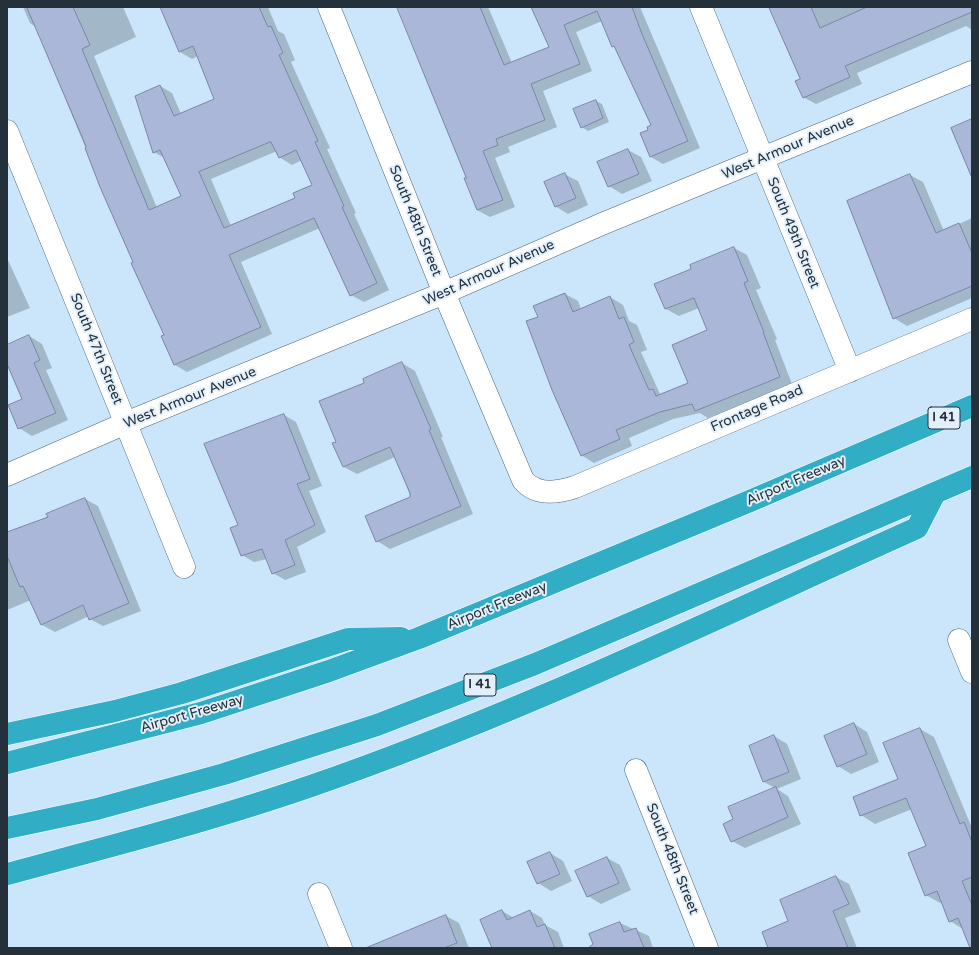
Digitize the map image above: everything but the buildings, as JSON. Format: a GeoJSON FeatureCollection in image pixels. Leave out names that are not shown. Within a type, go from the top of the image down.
{"type":"FeatureCollection","features":[{"type":"Feature","properties":{"kind":"highway","name":"Airport Freeway"},"geometry":{"type":"LineString","coordinates":[[7,763],[201,713],[329,671],[419,638],[750,501],[972,406]]}},
{"type":"Feature","properties":{"kind":"highway","name":"I 41"},"geometry":{"type":"LineString","coordinates":[[7,828],[97,809],[224,774],[376,724],[535,664],[972,477]]}},
{"type":"Feature","properties":{"kind":"highway"},"geometry":{"type":"LineString","coordinates":[[7,874],[191,825],[309,786],[445,736],[523,704],[917,528],[935,493]]}},
{"type":"Feature","properties":{"kind":"highway"},"geometry":{"type":"LineString","coordinates":[[7,734],[115,711],[182,693],[348,639],[419,638]]}},
{"type":"Feature","properties":{"kind":"street","name":"South 48th Street"},"geometry":{"type":"LineString","coordinates":[[329,7],[444,293],[523,480],[530,487],[541,491]]}},
{"type":"Feature","properties":{"kind":"street","name":"South 49th Street"},"geometry":{"type":"LineString","coordinates":[[701,7],[850,371]]}},
{"type":"Feature","properties":{"kind":"street","name":"West Armour Avenue"},"geometry":{"type":"LineString","coordinates":[[7,475],[126,424],[444,293],[602,224],[972,72]]}},
{"type":"Feature","properties":{"kind":"street","name":"South 47th Street"},"geometry":{"type":"LineString","coordinates":[[7,130],[184,567]]}},
{"type":"Feature","properties":{"kind":"street","name":"Frontage Road"},"geometry":{"type":"LineString","coordinates":[[541,491],[564,490],[575,487],[972,319]]}},
{"type":"Feature","properties":{"kind":"street"},"geometry":{"type":"LineString","coordinates":[[959,640],[972,672]]}},
{"type":"Feature","properties":{"kind":"street","name":"South 48th Street"},"geometry":{"type":"LineString","coordinates":[[636,770],[707,948]]}},
{"type":"Feature","properties":{"kind":"street"},"geometry":{"type":"LineString","coordinates":[[319,894],[341,948]]}}]}
